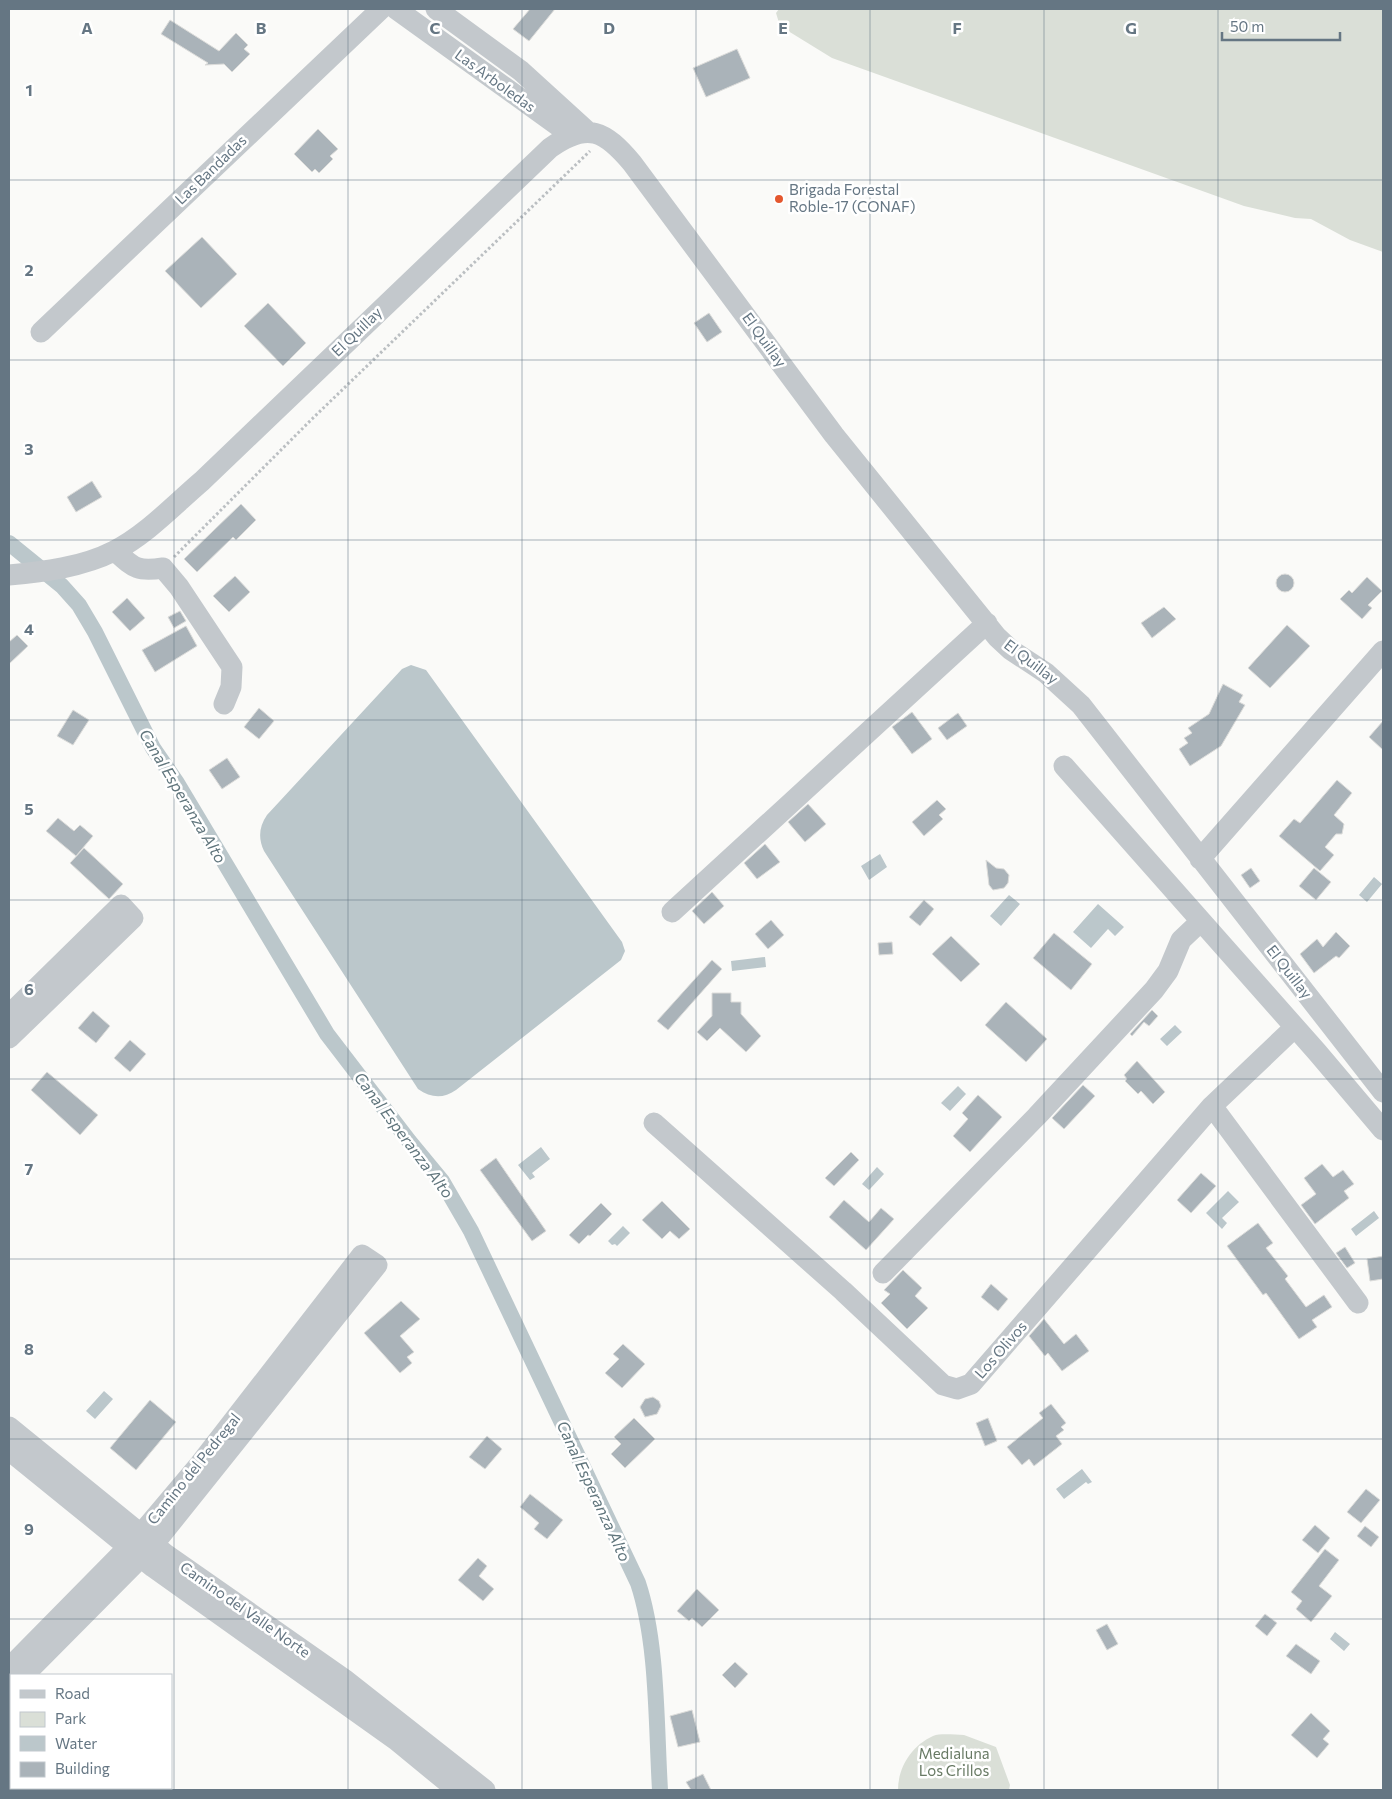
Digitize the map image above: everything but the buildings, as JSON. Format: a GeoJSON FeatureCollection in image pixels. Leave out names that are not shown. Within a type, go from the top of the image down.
{"type":"FeatureCollection","features":[{"type":"Feature","properties":{"kind":"street","name":"Las Bandadas"},"geometry":{"type":"LineString","coordinates":[[41,332],[381,9]]}},
{"type":"Feature","properties":{"kind":"street","name":"Las Arboledas"},"geometry":{"type":"LineString","coordinates":[[396,9],[588,134]]}},
{"type":"Feature","properties":{"kind":"street","name":"Las Arboledas"},"geometry":{"type":"LineString","coordinates":[[436,9],[521,71],[588,134]]}},
{"type":"Feature","properties":{"kind":"street","name":"El Quillay"},"geometry":{"type":"LineString","coordinates":[[11,575],[85,562],[115,551],[164,515],[202,481],[550,148],[588,134],[617,145],[632,163],[834,435],[987,623],[1011,650],[1046,673],[1082,705],[1383,1092]]}},
{"type":"Feature","properties":{"kind":"street"},"geometry":{"type":"LineString","coordinates":[[115,551],[134,568],[147,570],[163,568],[179,587],[232,667],[231,687],[224,704]]}},
{"type":"Feature","properties":{"kind":"street"},"geometry":{"type":"LineString","coordinates":[[672,912],[987,623]]}},
{"type":"Feature","properties":{"kind":"street"},"geometry":{"type":"LineString","coordinates":[[1200,858],[1383,651]]}},
{"type":"Feature","properties":{"kind":"street"},"geometry":{"type":"LineString","coordinates":[[1064,766],[1383,1130]]}},
{"type":"Feature","properties":{"kind":"street"},"geometry":{"type":"LineString","coordinates":[[9,1014],[127,912],[9,1038]]}},
{"type":"Feature","properties":{"kind":"street"},"geometry":{"type":"LineString","coordinates":[[883,1272],[1037,1116],[1154,990],[1168,971],[1181,940],[1200,922]]}},
{"type":"Feature","properties":{"kind":"street","name":"Los Olivos"},"geometry":{"type":"LineString","coordinates":[[654,1123],[843,1291],[943,1386],[957,1389],[971,1384],[1212,1106],[1294,1028]]}},
{"type":"Feature","properties":{"kind":"street"},"geometry":{"type":"LineString","coordinates":[[1212,1106],[1358,1303]]}},
{"type":"Feature","properties":{"kind":"street","name":"Camino del Pedregal"},"geometry":{"type":"LineString","coordinates":[[25,1674],[141,1546],[370,1260]]}},
{"type":"Feature","properties":{"kind":"street","name":"Camino del Valle Norte"},"geometry":{"type":"LineString","coordinates":[[9,1426],[141,1546],[344,1680],[485,1790]]}},
{"type":"Feature","properties":{"kind":"street","name":"Camino del Valle Norte"},"geometry":{"type":"LineString","coordinates":[[9,1450],[141,1546],[396,1740],[457,1790]]}},
{"type":"Feature","properties":{"kind":"street","name":"Camino del Pedregal"},"geometry":{"type":"LineString","coordinates":[[9,1668],[141,1546]]}},
{"type":"Feature","properties":{"kind":"path"},"geometry":{"type":"LineString","coordinates":[[163,568],[312,419],[588,134]]}},
{"type":"Feature","properties":{"kind":"green space"},"geometry":{"type":"Polygon","coordinates":[[[779,9],[1383,9],[1383,252],[1350,240],[1311,219],[1295,218],[1244,206],[832,58],[780,26],[776,13],[779,9]]]}},
{"type":"Feature","properties":{"kind":"green space","name":"Medialuna Los Crillos"},"geometry":{"type":"Polygon","coordinates":[[[936,1735],[964,1735],[996,1747],[1010,1785],[1009,1790],[898,1790],[900,1774],[907,1758],[925,1740],[936,1735]]]}},
{"type":"Feature","properties":{"kind":"water"},"geometry":{"type":"Polygon","coordinates":[[[411,665],[426,670],[622,942],[625,951],[621,960],[456,1090],[442,1096],[432,1096],[418,1089],[264,851],[260,837],[262,824],[267,815],[402,669],[411,665]]]}},
{"type":"Feature","properties":{"kind":"water"},"geometry":{"type":"Polygon","coordinates":[[[880,854],[887,867],[869,880],[861,866],[880,854]]]}},
{"type":"Feature","properties":{"kind":"water"},"geometry":{"type":"Polygon","coordinates":[[[1374,877],[1382,884],[1367,902],[1359,895],[1374,877]]]}},
{"type":"Feature","properties":{"kind":"water"},"geometry":{"type":"Polygon","coordinates":[[[1009,895],[1020,904],[1001,926],[990,916],[1009,895]]]}},
{"type":"Feature","properties":{"kind":"water"},"geometry":{"type":"Polygon","coordinates":[[[1098,904],[1124,927],[1115,936],[1108,929],[1091,948],[1073,932],[1098,904]]]}},
{"type":"Feature","properties":{"kind":"water"},"geometry":{"type":"Polygon","coordinates":[[[765,957],[766,967],[732,971],[731,961],[765,957]]]}},
{"type":"Feature","properties":{"kind":"water"},"geometry":{"type":"Polygon","coordinates":[[[1175,1025],[1182,1032],[1167,1046],[1160,1039],[1175,1025]]]}},
{"type":"Feature","properties":{"kind":"water"},"geometry":{"type":"Polygon","coordinates":[[[958,1086],[966,1094],[950,1111],[941,1103],[958,1086]]]}},
{"type":"Feature","properties":{"kind":"water"},"geometry":{"type":"Polygon","coordinates":[[[541,1147],[550,1159],[532,1173],[535,1177],[530,1180],[518,1165],[541,1147]]]}},
{"type":"Feature","properties":{"kind":"water"},"geometry":{"type":"Polygon","coordinates":[[[877,1167],[884,1174],[869,1190],[862,1184],[877,1167]]]}},
{"type":"Feature","properties":{"kind":"water"},"geometry":{"type":"Polygon","coordinates":[[[1228,1191],[1239,1202],[1222,1218],[1227,1223],[1222,1229],[1206,1213],[1228,1191]]]}},
{"type":"Feature","properties":{"kind":"water"},"geometry":{"type":"Polygon","coordinates":[[[1374,1211],[1379,1218],[1356,1236],[1351,1229],[1374,1211]]]}},
{"type":"Feature","properties":{"kind":"water"},"geometry":{"type":"Polygon","coordinates":[[[623,1226],[630,1233],[617,1246],[615,1244],[612,1245],[608,1241],[623,1226]]]}},
{"type":"Feature","properties":{"kind":"water"},"geometry":{"type":"Polygon","coordinates":[[[104,1391],[113,1399],[95,1419],[86,1411],[104,1391]]]}},
{"type":"Feature","properties":{"kind":"water"},"geometry":{"type":"Polygon","coordinates":[[[1082,1469],[1092,1482],[1088,1484],[1086,1482],[1064,1499],[1056,1489],[1082,1469]]]}},
{"type":"Feature","properties":{"kind":"water"},"geometry":{"type":"Polygon","coordinates":[[[1335,1632],[1350,1644],[1344,1651],[1330,1639],[1335,1632]]]}},
{"type":"Feature","properties":{"kind":"waterway","name":"Canal Esperanza Alto"},"geometry":{"type":"LineString","coordinates":[[9,543],[62,586],[79,605],[95,632],[153,748],[177,783],[327,1034],[442,1181],[471,1231],[638,1583],[645,1606],[653,1658],[660,1790]]}},
{"type":"Feature","properties":{"kind":"place","name":"Brigada Forestal Roble-17 (CONAF)"},"geometry":{"type":"Point","coordinates":[779,199]}}]}
